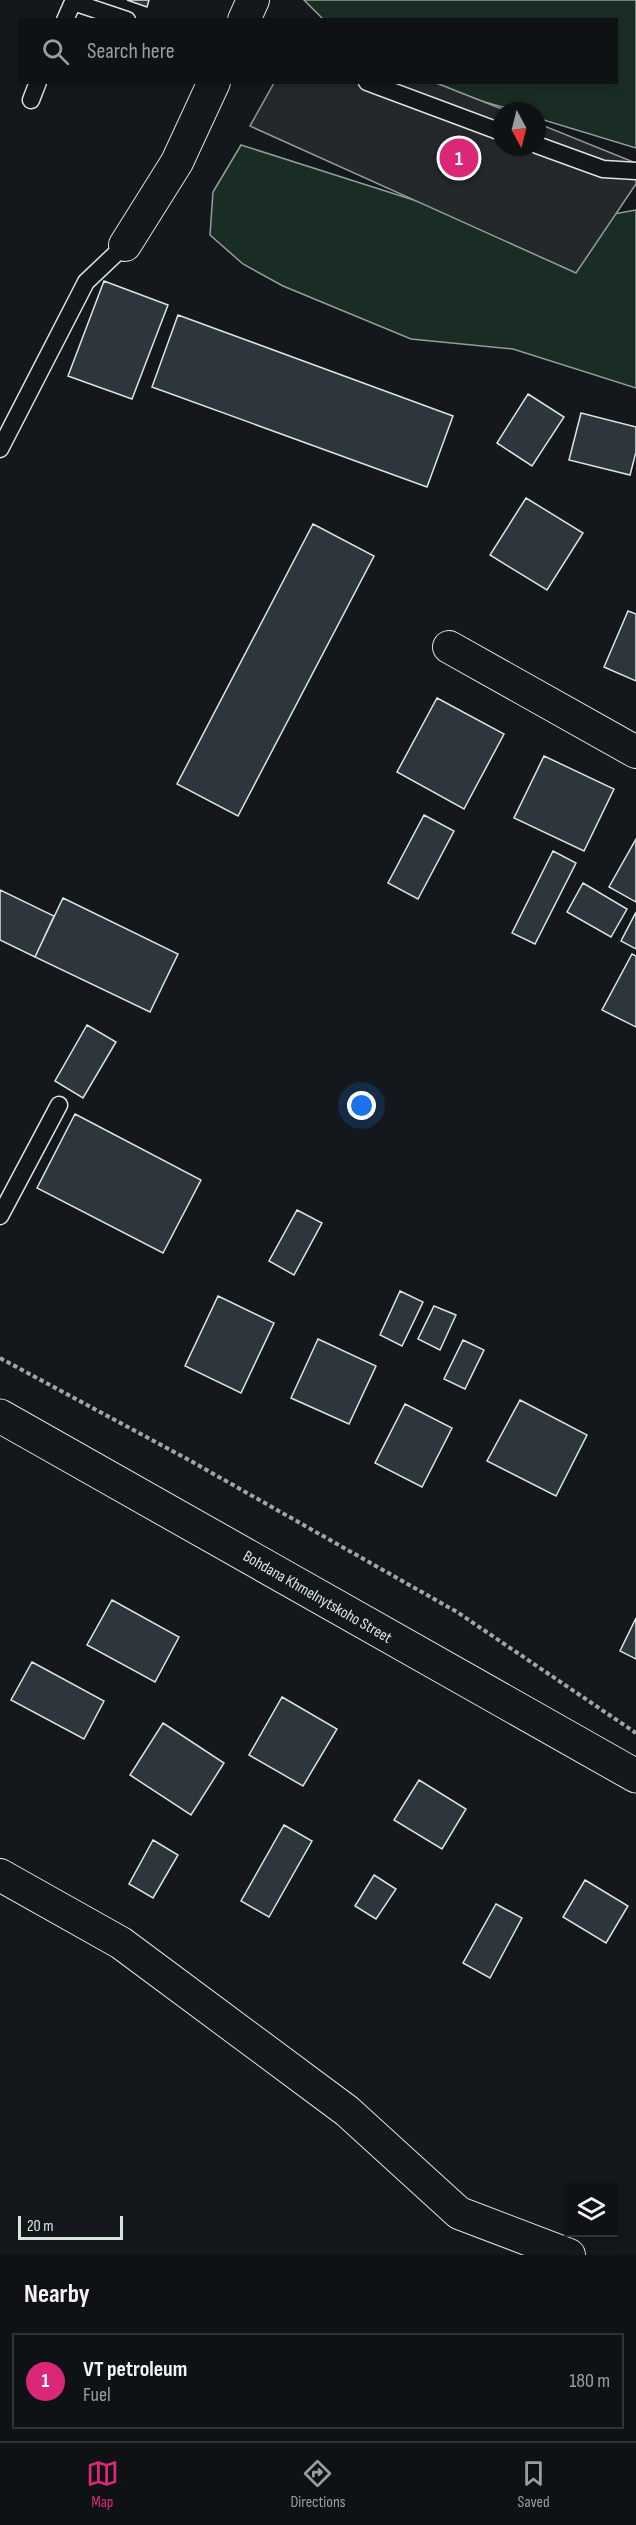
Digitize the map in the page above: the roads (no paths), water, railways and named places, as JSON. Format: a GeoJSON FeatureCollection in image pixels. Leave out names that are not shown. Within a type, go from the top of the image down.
{"type":"FeatureCollection","features":[{"type":"Feature","properties":{"kind":"main road","name":"Bohdana Khmelnytskoho Street"},"geometry":{"type":"LineString","coordinates":[[0,1416],[636,1776]]}},
{"type":"Feature","properties":{"kind":"street"},"geometry":{"type":"LineString","coordinates":[[245,18],[253,0]]}},
{"type":"Feature","properties":{"kind":"street"},"geometry":{"type":"LineString","coordinates":[[125,245],[177,162],[213,84]]}},
{"type":"Feature","properties":{"kind":"street"},"geometry":{"type":"LineString","coordinates":[[449,646],[636,752]]}},
{"type":"Feature","properties":{"kind":"street"},"geometry":{"type":"LineString","coordinates":[[0,1875],[131,1950],[347,2111],[459,2213],[568,2255]]}},
{"type":"Feature","properties":{"kind":"lane"},"geometry":{"type":"LineString","coordinates":[[66,18],[69,1],[121,18]]}},
{"type":"Feature","properties":{"kind":"lane"},"geometry":{"type":"LineString","coordinates":[[31,100],[37,84]]}},
{"type":"Feature","properties":{"kind":"lane"},"geometry":{"type":"LineString","coordinates":[[373,84],[492,129]]}},
{"type":"Feature","properties":{"kind":"lane"},"geometry":{"type":"LineString","coordinates":[[546,148],[603,169],[636,171]]}},
{"type":"Feature","properties":{"kind":"lane"},"geometry":{"type":"LineString","coordinates":[[0,448],[86,282],[125,245]]}},
{"type":"Feature","properties":{"kind":"lane"},"geometry":{"type":"LineString","coordinates":[[0,1216],[59,1105]]}},
{"type":"Feature","properties":{"kind":"place","name":"VT petroleum"},"geometry":{"type":"Point","coordinates":[459,158]}}]}
